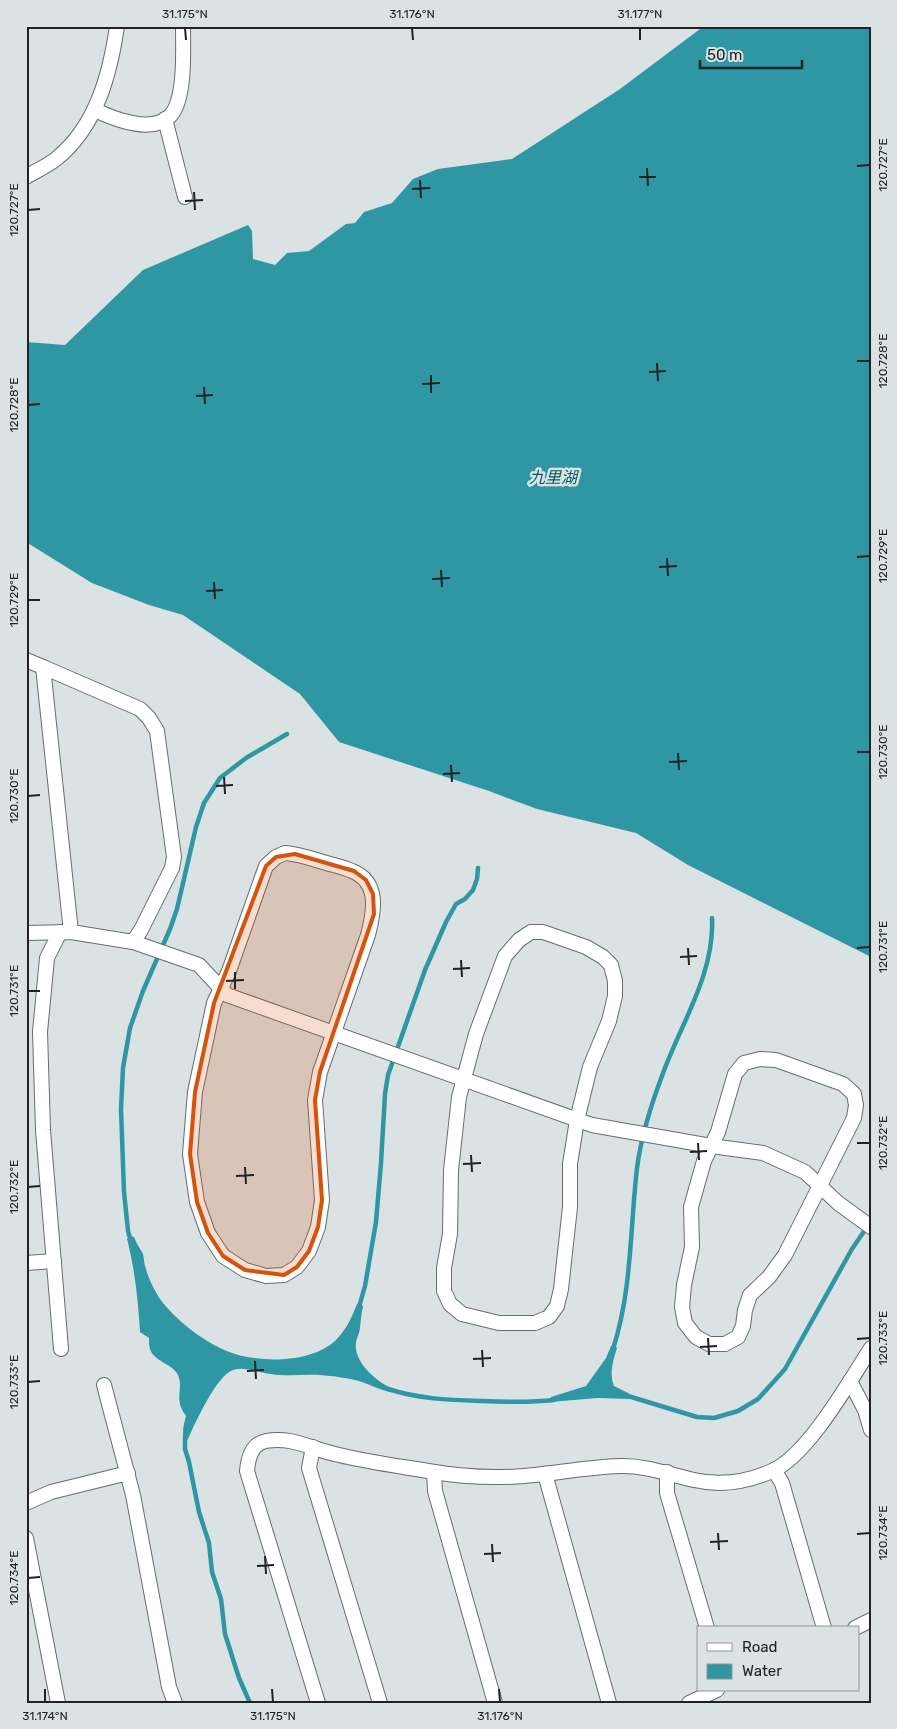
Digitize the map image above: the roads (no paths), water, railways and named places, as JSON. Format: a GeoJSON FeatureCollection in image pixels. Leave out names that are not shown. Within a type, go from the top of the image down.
{"type":"FeatureCollection","features":[{"type":"Feature","properties":{"kind":"street"},"geometry":{"type":"LineString","coordinates":[[26,177],[56,159],[79,135],[95,110],[105,82],[117,26]]}},
{"type":"Feature","properties":{"kind":"street"},"geometry":{"type":"LineString","coordinates":[[95,110],[117,121],[144,124],[159,123],[170,116],[178,103],[182,82],[183,26]]}},
{"type":"Feature","properties":{"kind":"street"},"geometry":{"type":"LineString","coordinates":[[166,119],[186,197]]}},
{"type":"Feature","properties":{"kind":"street"},"geometry":{"type":"LineString","coordinates":[[26,660],[140,709],[149,718],[157,731],[174,857],[172,868],[133,942]]}},
{"type":"Feature","properties":{"kind":"street"},"geometry":{"type":"LineString","coordinates":[[43,667],[66,932],[47,958],[40,1032],[43,1130],[61,1349]]}},
{"type":"Feature","properties":{"kind":"street"},"geometry":{"type":"LineString","coordinates":[[285,853],[295,854],[354,871],[366,880],[373,894],[374,914],[368,935],[333,1033],[320,1072],[315,1100],[322,1200],[318,1227],[309,1251],[297,1267],[284,1275],[266,1276],[245,1270],[223,1256],[208,1232],[197,1202],[190,1154],[195,1092],[214,1003],[229,971],[266,866],[276,857],[285,853]]}},
{"type":"Feature","properties":{"kind":"street"},"geometry":{"type":"LineString","coordinates":[[26,933],[66,932],[133,942],[160,951],[199,965],[227,995],[592,1125],[763,1153],[805,1172],[838,1203],[867,1224]]}},
{"type":"Feature","properties":{"kind":"street"},"geometry":{"type":"LineString","coordinates":[[531,932],[543,932],[586,947],[603,957],[611,965],[615,981],[615,996],[608,1021],[590,1068],[577,1120],[570,1164],[570,1207],[562,1280],[557,1306],[549,1318],[535,1324],[499,1323],[462,1314],[450,1304],[444,1290],[444,1268],[450,1234],[451,1170],[459,1097],[476,1034],[505,956],[531,932]]}},
{"type":"Feature","properties":{"kind":"street"},"geometry":{"type":"LineString","coordinates":[[760,1059],[776,1060],[843,1084],[854,1094],[856,1105],[854,1118],[819,1185],[785,1256],[769,1277],[750,1295],[745,1310],[743,1326],[738,1337],[725,1344],[709,1344],[696,1336],[685,1323],[682,1307],[684,1285],[692,1247],[690,1207],[704,1161],[718,1132],[735,1074],[744,1063],[760,1059]]}},
{"type":"Feature","properties":{"kind":"street"},"geometry":{"type":"LineString","coordinates":[[26,1263],[54,1260]]}},
{"type":"Feature","properties":{"kind":"street"},"geometry":{"type":"LineString","coordinates":[[318,1703],[248,1471],[248,1458],[254,1448],[264,1442],[296,1441],[337,1455],[434,1472],[480,1477],[545,1474],[622,1466],[649,1468],[694,1480],[717,1483],[747,1480],[774,1470],[796,1453],[827,1416],[871,1348]]}},
{"type":"Feature","properties":{"kind":"street"},"geometry":{"type":"LineString","coordinates":[[850,1381],[865,1410],[871,1430]]}},
{"type":"Feature","properties":{"kind":"street"},"geometry":{"type":"LineString","coordinates":[[104,1385],[133,1495],[170,1687],[175,1703]]}},
{"type":"Feature","properties":{"kind":"street"},"geometry":{"type":"LineString","coordinates":[[313,1447],[309,1468],[380,1703]]}},
{"type":"Feature","properties":{"kind":"street"},"geometry":{"type":"LineString","coordinates":[[774,1470],[782,1484],[823,1626]]}},
{"type":"Feature","properties":{"kind":"street"},"geometry":{"type":"LineString","coordinates":[[434,1472],[435,1491],[496,1703]]}},
{"type":"Feature","properties":{"kind":"street"},"geometry":{"type":"LineString","coordinates":[[667,1472],[667,1493],[706,1626]]}},
{"type":"Feature","properties":{"kind":"street"},"geometry":{"type":"LineString","coordinates":[[26,1503],[51,1492],[128,1473]]}},
{"type":"Feature","properties":{"kind":"street"},"geometry":{"type":"LineString","coordinates":[[545,1474],[609,1703]]}},
{"type":"Feature","properties":{"kind":"street"},"geometry":{"type":"LineString","coordinates":[[26,1538],[58,1703]]}},
{"type":"Feature","properties":{"kind":"street"},"geometry":{"type":"LineString","coordinates":[[859,1626],[871,1620]]}},
{"type":"Feature","properties":{"kind":"street"},"geometry":{"type":"LineString","coordinates":[[689,1703],[714,1692]]}},
{"type":"Feature","properties":{"kind":"water","name":"九里湖"},"geometry":{"type":"Polygon","coordinates":[[[704,26],[871,26],[871,957],[688,865],[636,833],[537,809],[489,791],[339,742],[300,694],[183,615],[149,605],[92,583],[26,542],[26,342],[65,345],[143,270],[248,225],[252,231],[253,259],[275,265],[287,253],[309,251],[346,224],[355,223],[364,212],[392,203],[413,179],[438,169],[512,159],[620,89],[704,26]]]}},
{"type":"Feature","properties":{"kind":"water"},"geometry":{"type":"Polygon","coordinates":[[[130,1236],[134,1237],[143,1254],[149,1278],[155,1291],[169,1310],[197,1334],[212,1344],[233,1353],[263,1359],[296,1358],[311,1354],[325,1348],[336,1340],[343,1332],[357,1304],[361,1303],[363,1307],[360,1331],[356,1342],[358,1357],[373,1376],[393,1391],[386,1391],[352,1379],[314,1375],[283,1375],[247,1369],[233,1370],[220,1381],[201,1411],[188,1439],[185,1441],[183,1432],[186,1416],[179,1399],[180,1380],[178,1375],[172,1368],[155,1357],[150,1348],[149,1338],[140,1332],[136,1285],[127,1239],[130,1236]]]}},
{"type":"Feature","properties":{"kind":"water"},"geometry":{"type":"Polygon","coordinates":[[[614,1345],[617,1348],[612,1372],[614,1386],[630,1394],[632,1398],[549,1401],[551,1397],[586,1386],[606,1358],[611,1346],[614,1345]]]}},
{"type":"Feature","properties":{"kind":"waterway"},"geometry":{"type":"LineString","coordinates":[[131,1242],[124,1192],[121,1109],[123,1068],[130,1028],[143,991],[177,909],[196,827],[204,803],[220,778],[246,758],[287,734]]}},
{"type":"Feature","properties":{"kind":"waterway"},"geometry":{"type":"LineString","coordinates":[[359,1307],[365,1286],[376,1222],[388,1075],[425,970],[456,904],[465,899],[473,890],[478,868]]}},
{"type":"Feature","properties":{"kind":"waterway"},"geometry":{"type":"LineString","coordinates":[[613,1349],[624,1305],[630,1259],[637,1168],[641,1145],[650,1110],[662,1076],[702,979],[708,959],[712,918]]}},
{"type":"Feature","properties":{"kind":"waterway"},"geometry":{"type":"LineString","coordinates":[[628,1396],[697,1417],[714,1418],[738,1411],[758,1399],[785,1369],[852,1249],[867,1227]]}},
{"type":"Feature","properties":{"kind":"waterway"},"geometry":{"type":"LineString","coordinates":[[388,1389],[411,1395],[445,1399],[517,1402],[554,1400]]}},
{"type":"Feature","properties":{"kind":"waterway"},"geometry":{"type":"LineString","coordinates":[[185,1436],[185,1449],[199,1512],[209,1543],[212,1572],[221,1599],[225,1634],[239,1678],[250,1703]]}}]}
